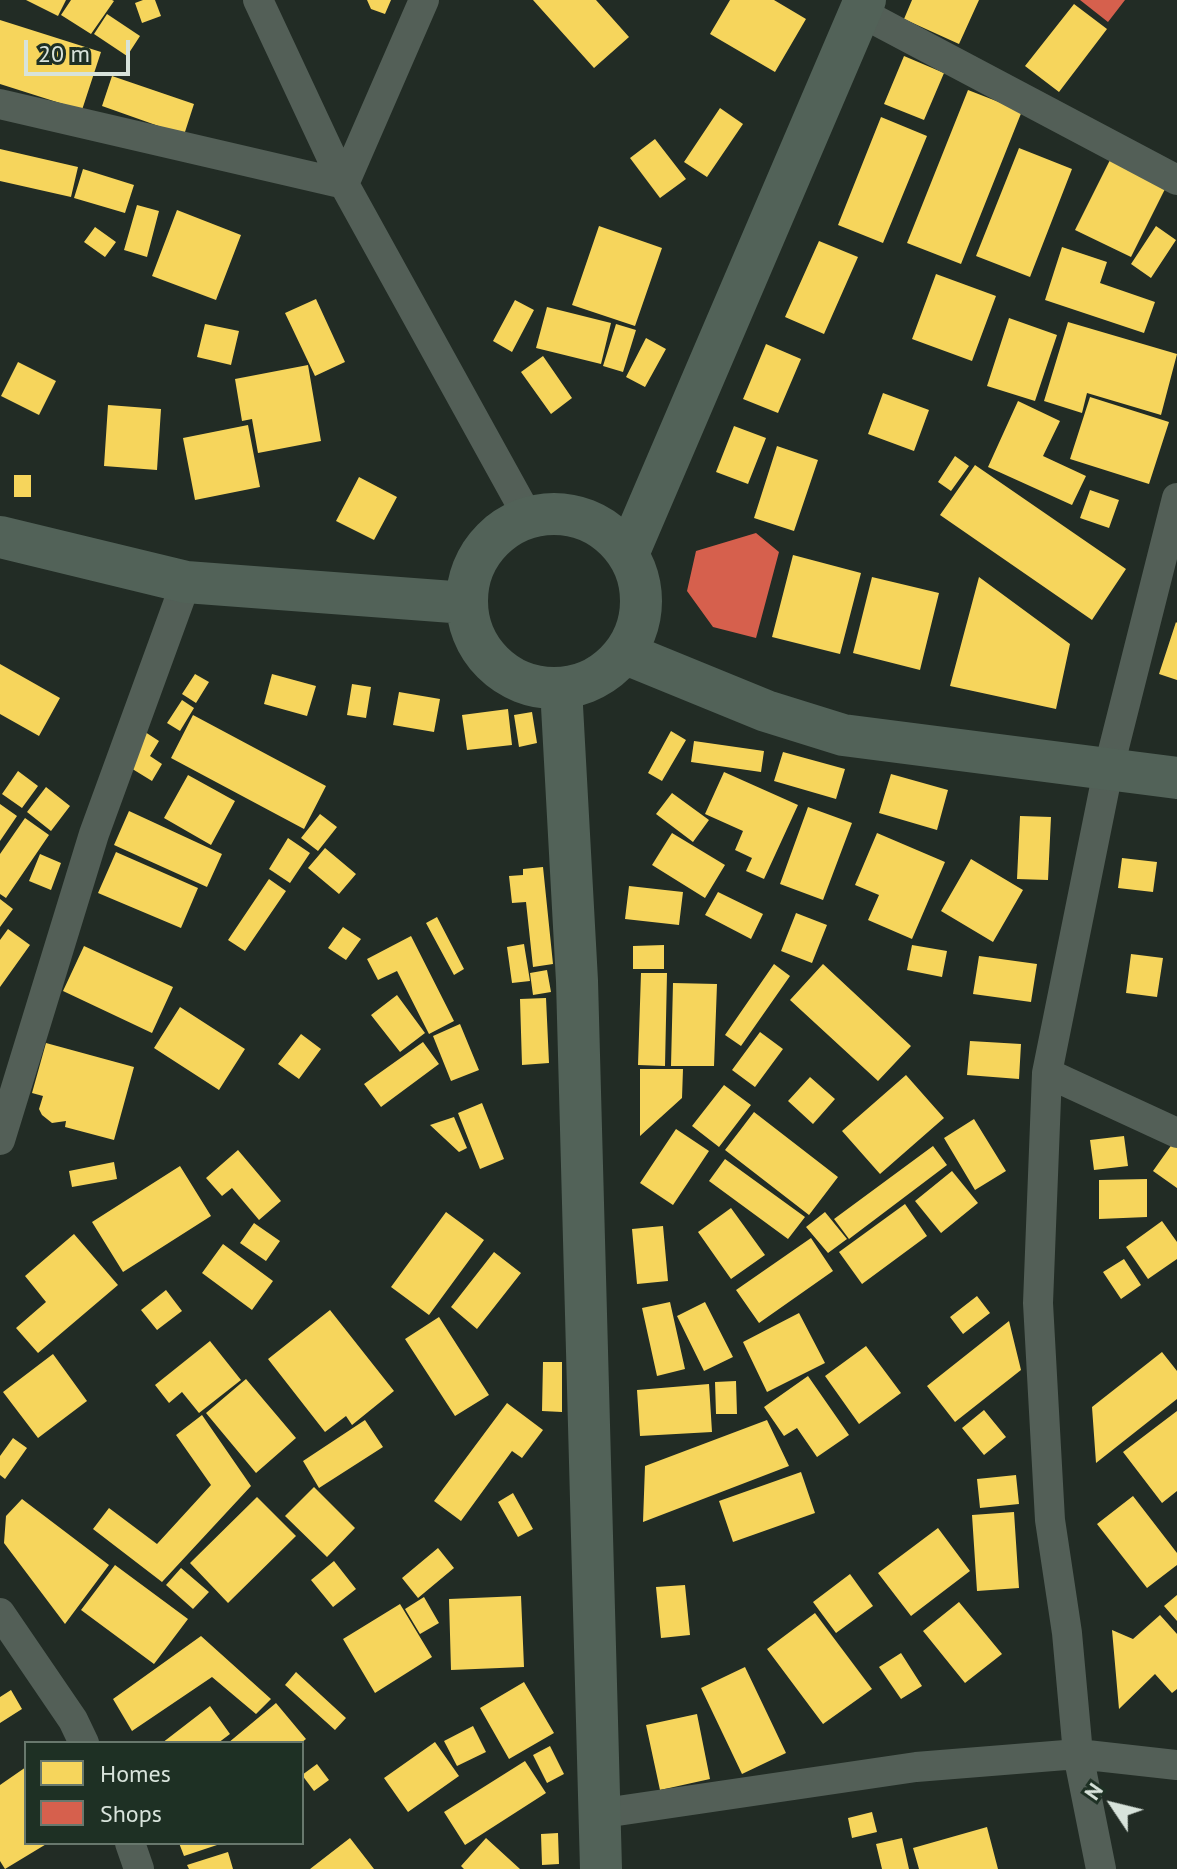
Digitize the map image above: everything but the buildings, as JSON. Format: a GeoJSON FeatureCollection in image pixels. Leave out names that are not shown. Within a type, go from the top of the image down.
{"type":"FeatureCollection","features":[{"type":"Feature","properties":{"kind":"main road"},"geometry":{"type":"LineString","coordinates":[[628,554],[863,6]]}},
{"type":"Feature","properties":{"kind":"main road"},"geometry":{"type":"LineString","coordinates":[[556,513],[584,518],[609,533],[628,554],[640,587],[639,621],[624,653],[606,671],[585,683],[561,688],[532,686],[506,675],[485,656],[471,631],[466,603],[469,581],[490,541],[507,527],[528,517],[556,513]]}},
{"type":"Feature","properties":{"kind":"main road"},"geometry":{"type":"LineString","coordinates":[[0,537],[186,582],[466,603]]}},
{"type":"Feature","properties":{"kind":"main road"},"geometry":{"type":"LineString","coordinates":[[624,653],[766,711],[843,735],[1177,778]]}},
{"type":"Feature","properties":{"kind":"main road"},"geometry":{"type":"LineString","coordinates":[[561,688],[577,981],[597,1814],[601,1869]]}},
{"type":"Feature","properties":{"kind":"street"},"geometry":{"type":"LineString","coordinates":[[258,0],[344,184],[528,517]]}},
{"type":"Feature","properties":{"kind":"street"},"geometry":{"type":"LineString","coordinates":[[344,184],[424,0]]}},
{"type":"Feature","properties":{"kind":"street"},"geometry":{"type":"LineString","coordinates":[[863,6],[1177,180]]}},
{"type":"Feature","properties":{"kind":"street"},"geometry":{"type":"LineString","coordinates":[[0,104],[344,184]]}},
{"type":"Feature","properties":{"kind":"street"},"geometry":{"type":"LineString","coordinates":[[1101,1869],[1078,1754],[1067,1633],[1050,1520],[1038,1303],[1047,1073],[1108,771],[1177,498]]}},
{"type":"Feature","properties":{"kind":"street"},"geometry":{"type":"LineString","coordinates":[[0,1140],[94,834],[186,582]]}},
{"type":"Feature","properties":{"kind":"street"},"geometry":{"type":"LineString","coordinates":[[1047,1073],[1177,1133]]}},
{"type":"Feature","properties":{"kind":"street"},"geometry":{"type":"LineString","coordinates":[[0,1613],[73,1720],[83,1741]]}},
{"type":"Feature","properties":{"kind":"street"},"geometry":{"type":"LineString","coordinates":[[597,1814],[916,1767],[1078,1754],[1177,1765]]}},
{"type":"Feature","properties":{"kind":"street"},"geometry":{"type":"LineString","coordinates":[[131,1845],[139,1869]]}}]}
